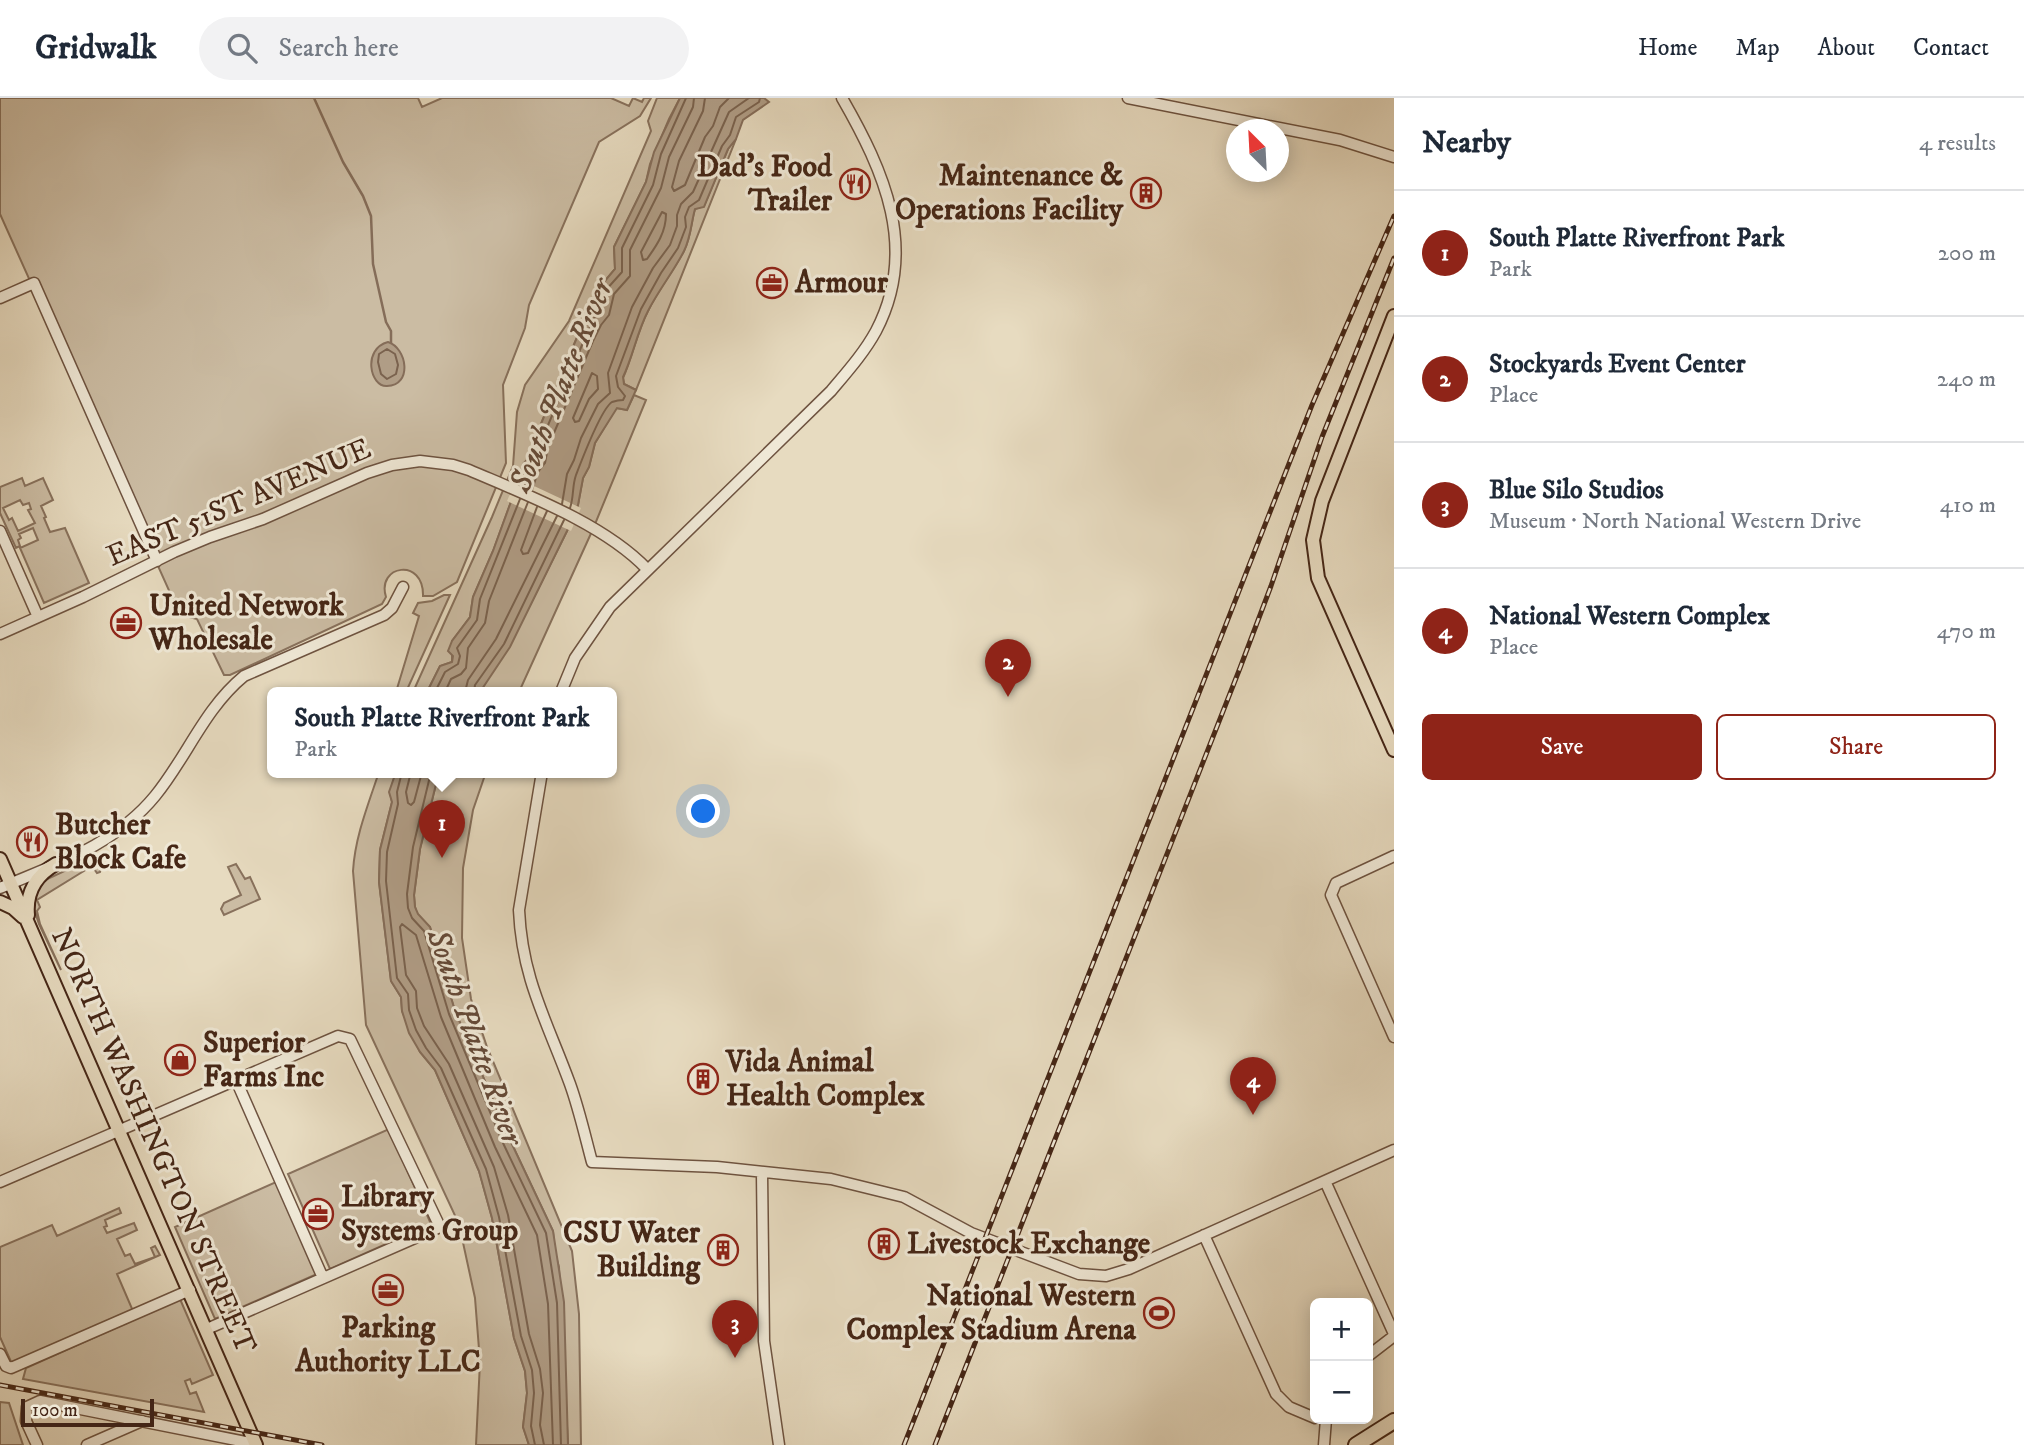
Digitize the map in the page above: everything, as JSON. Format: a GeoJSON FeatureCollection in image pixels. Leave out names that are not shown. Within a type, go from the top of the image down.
{"type":"FeatureCollection","features":[{"type":"Feature","properties":{"kind":"highway"},"geometry":{"type":"LineString","coordinates":[[1356,1445],[1394,1421]]}},
{"type":"Feature","properties":{"kind":"main road"},"geometry":{"type":"LineString","coordinates":[[1394,316],[1322,500],[1313,541],[1318,578],[1394,750]]}},
{"type":"Feature","properties":{"kind":"main road","name":"NORTH WASHINGTON STREET"},"geometry":{"type":"LineString","coordinates":[[0,859],[6,886],[30,926],[256,1445]]}},
{"type":"Feature","properties":{"kind":"main road"},"geometry":{"type":"LineString","coordinates":[[30,926],[27,906],[31,889],[41,875],[56,864]]}},
{"type":"Feature","properties":{"kind":"main road"},"geometry":{"type":"LineString","coordinates":[[0,902],[18,912],[30,926]]}},
{"type":"Feature","properties":{"kind":"street"},"geometry":{"type":"LineString","coordinates":[[563,687],[575,658],[610,607],[808,414],[861,354],[875,333],[889,297],[895,256],[892,208],[874,161],[842,98]]}},
{"type":"Feature","properties":{"kind":"street"},"geometry":{"type":"LineString","coordinates":[[1128,98],[1340,140],[1394,157]]}},
{"type":"Feature","properties":{"kind":"street"},"geometry":{"type":"LineString","coordinates":[[0,298],[34,283],[157,561]]}},
{"type":"Feature","properties":{"kind":"street","name":"EAST 51ST AVENUE"},"geometry":{"type":"LineString","coordinates":[[0,634],[210,537],[263,519],[367,473],[392,465],[420,461],[461,467],[597,529],[625,548],[647,569]]}},
{"type":"Feature","properties":{"kind":"street"},"geometry":{"type":"LineString","coordinates":[[0,531],[38,617]]}},
{"type":"Feature","properties":{"kind":"street"},"geometry":{"type":"LineString","coordinates":[[6,886],[88,850],[135,819],[157,795],[211,711],[244,676],[384,615],[393,608],[403,587]]}},
{"type":"Feature","properties":{"kind":"street"},"geometry":{"type":"LineString","coordinates":[[541,778],[519,909],[520,932],[536,1001],[571,1087],[592,1162],[718,1167],[831,1179],[878,1189],[904,1197],[971,1233],[1079,1274],[1107,1276],[1129,1269],[1394,1150]]}},
{"type":"Feature","properties":{"kind":"street"},"geometry":{"type":"LineString","coordinates":[[1394,856],[1336,883],[1331,895],[1394,1037]]}},
{"type":"Feature","properties":{"kind":"street"},"geometry":{"type":"LineString","coordinates":[[0,1182],[338,1036],[346,1036],[353,1042],[440,1227],[207,1329]]}},
{"type":"Feature","properties":{"kind":"street"},"geometry":{"type":"LineString","coordinates":[[236,1080],[323,1278]]}},
{"type":"Feature","properties":{"kind":"street"},"geometry":{"type":"LineString","coordinates":[[762,1173],[764,1341],[779,1445]]}},
{"type":"Feature","properties":{"kind":"street"},"geometry":{"type":"LineString","coordinates":[[1325,1181],[1394,1335],[1373,1352]]}},
{"type":"Feature","properties":{"kind":"street"},"geometry":{"type":"LineString","coordinates":[[1204,1235],[1276,1394],[1289,1407],[1310,1415]]}},
{"type":"Feature","properties":{"kind":"street"},"geometry":{"type":"LineString","coordinates":[[0,1354],[8,1367],[13,1367],[190,1290]]}},
{"type":"Feature","properties":{"kind":"street"},"geometry":{"type":"LineString","coordinates":[[37,1445],[25,1416],[27,1408],[35,1402],[256,1445]]}},
{"type":"Feature","properties":{"kind":"street"},"geometry":{"type":"LineString","coordinates":[[87,1445],[143,1421]]}},
{"type":"Feature","properties":{"kind":"street"},"geometry":{"type":"LineString","coordinates":[[1322,1424],[1324,1445]]}},
{"type":"Feature","properties":{"kind":"shaded area"},"geometry":{"type":"Polygon","coordinates":[[[0,98],[418,98],[422,107],[442,98],[611,98],[629,106],[633,98],[642,102],[644,98],[651,98],[640,116],[599,142],[529,305],[525,328],[503,385],[506,463],[457,582],[433,596],[423,596],[416,575],[409,571],[394,572],[385,586],[386,597],[382,604],[230,675],[224,675],[197,619],[180,615],[0,214],[0,98]]]}},
{"type":"Feature","properties":{"kind":"shaded area"},"geometry":{"type":"Polygon","coordinates":[[[657,98],[680,98],[650,164],[646,182],[614,247],[615,269],[599,288],[595,310],[589,312],[578,335],[533,443],[530,457],[523,464],[493,551],[473,597],[470,617],[452,641],[452,662],[440,666],[430,687],[415,687],[513,466],[517,412],[525,385],[569,321],[651,131],[648,121],[657,98]]]}},
{"type":"Feature","properties":{"kind":"shaded area"},"geometry":{"type":"Polygon","coordinates":[[[736,139],[636,390],[624,384],[623,378],[641,327],[652,303],[684,251],[695,209],[704,206],[728,149],[736,139]]]}},
{"type":"Feature","properties":{"kind":"shaded area"},"geometry":{"type":"Polygon","coordinates":[[[634,395],[646,400],[593,529],[521,687],[483,687],[524,617],[567,531],[578,505],[583,478],[589,467],[595,443],[616,408],[627,410],[634,395]]]}},
{"type":"Feature","properties":{"kind":"shaded area"},"geometry":{"type":"Polygon","coordinates":[[[22,478],[25,486],[43,478],[53,500],[41,506],[50,532],[65,528],[89,583],[44,603],[20,548],[38,540],[33,528],[19,534],[20,546],[16,548],[0,513],[0,487],[22,478]],[[20,500],[3,508],[18,531],[35,523],[28,510],[31,509],[29,503],[23,505],[20,500]]]}},
{"type":"Feature","properties":{"kind":"shaded area"},"geometry":{"type":"Polygon","coordinates":[[[450,595],[408,687],[398,687],[419,616],[413,613],[418,603],[450,595]]]}},
{"type":"Feature","properties":{"kind":"shaded area"},"geometry":{"type":"Polygon","coordinates":[[[377,778],[394,778],[390,792],[392,802],[380,850],[379,882],[391,981],[401,997],[402,1011],[420,1052],[435,1070],[479,1171],[492,1218],[514,1338],[525,1371],[527,1393],[523,1427],[529,1445],[476,1445],[480,1362],[475,1298],[459,1224],[366,1025],[353,871],[366,809],[377,778]]]}},
{"type":"Feature","properties":{"kind":"shaded area"},"geometry":{"type":"Polygon","coordinates":[[[438,778],[484,778],[473,810],[463,868],[462,938],[471,999],[487,1047],[572,1251],[579,1314],[581,1445],[568,1445],[559,1267],[553,1231],[510,1140],[455,1011],[430,927],[417,914],[414,895],[420,849],[438,778]]]}},
{"type":"Feature","properties":{"kind":"shaded area"},"geometry":{"type":"Polygon","coordinates":[[[90,859],[97,861],[101,867],[100,872],[97,873],[92,866],[37,900],[40,907],[37,911],[40,924],[61,970],[39,924],[34,909],[35,894],[43,881],[90,859]]]}},
{"type":"Feature","properties":{"kind":"shaded area"},"geometry":{"type":"Polygon","coordinates":[[[236,864],[245,879],[250,877],[260,899],[224,915],[221,909],[224,903],[241,895],[228,867],[236,864]]]}},
{"type":"Feature","properties":{"kind":"shaded area"},"geometry":{"type":"Polygon","coordinates":[[[389,1129],[431,1224],[330,1269],[288,1174],[389,1129]]]}},
{"type":"Feature","properties":{"kind":"shaded area"},"geometry":{"type":"Polygon","coordinates":[[[276,1182],[317,1274],[215,1319],[175,1227],[276,1182]]]}},
{"type":"Feature","properties":{"kind":"shaded area"},"geometry":{"type":"Polygon","coordinates":[[[119,1208],[121,1213],[105,1220],[107,1226],[104,1227],[107,1233],[134,1223],[137,1230],[117,1239],[125,1256],[130,1254],[135,1264],[155,1257],[151,1248],[155,1246],[160,1255],[117,1274],[133,1311],[12,1364],[0,1337],[0,1247],[52,1225],[57,1236],[119,1208]]]}},
{"type":"Feature","properties":{"kind":"shaded area"},"geometry":{"type":"Polygon","coordinates":[[[180,1299],[213,1375],[192,1384],[190,1379],[185,1381],[190,1394],[196,1392],[204,1412],[23,1379],[26,1368],[180,1299]]]}},
{"type":"Feature","properties":{"kind":"shaded area"},"geometry":{"type":"Polygon","coordinates":[[[0,1402],[9,1403],[23,1445],[0,1445],[0,1402]]]}},
{"type":"Feature","properties":{"kind":"water","name":"South Platte River"},"geometry":{"type":"Polygon","coordinates":[[[680,98],[764,98],[769,102],[743,120],[704,207],[695,209],[686,246],[648,311],[623,377],[624,384],[636,390],[627,410],[617,408],[595,443],[589,467],[583,478],[578,505],[510,647],[483,687],[430,687],[440,666],[452,662],[453,656],[448,651],[470,617],[473,597],[493,551],[523,464],[530,457],[533,443],[578,335],[589,312],[595,309],[599,288],[615,269],[614,247],[646,182],[654,152],[680,98]]]}},
{"type":"Feature","properties":{"kind":"water"},"geometry":{"type":"Polygon","coordinates":[[[388,342],[400,351],[404,373],[401,380],[387,386],[376,381],[371,367],[374,352],[388,342]]]}},
{"type":"Feature","properties":{"kind":"water"},"geometry":{"type":"Polygon","coordinates":[[[394,778],[438,778],[420,849],[415,907],[430,927],[455,1011],[510,1140],[553,1231],[564,1302],[568,1445],[529,1445],[523,1427],[527,1393],[525,1371],[514,1338],[492,1218],[479,1171],[435,1070],[409,1033],[401,997],[391,981],[379,882],[380,850],[392,802],[389,792],[394,778]]]}},
{"type":"Feature","properties":{"kind":"pier"},"geometry":{"type":"Polygon","coordinates":[[[517,478],[581,508],[571,531],[507,501],[517,478]]]}},
{"type":"Feature","properties":{"kind":"waterway"},"geometry":{"type":"LineString","coordinates":[[314,98],[371,216],[373,264],[386,322],[391,331],[391,343]]}},
{"type":"Feature","properties":{"kind":"railway"},"geometry":{"type":"LineString","coordinates":[[904,1445],[1312,405],[1394,216]]}},
{"type":"Feature","properties":{"kind":"railway"},"geometry":{"type":"LineString","coordinates":[[935,1445],[1240,668],[1322,437],[1394,258]]}},
{"type":"Feature","properties":{"kind":"railway"},"geometry":{"type":"LineString","coordinates":[[0,1385],[322,1445]]}},
{"type":"Feature","properties":{"kind":"place","name":"Dad's Food Trailer"},"geometry":{"type":"Point","coordinates":[855,184]}},
{"type":"Feature","properties":{"kind":"place","name":"Maintenance & Operations Facility"},"geometry":{"type":"Point","coordinates":[1146,193]}},
{"type":"Feature","properties":{"kind":"place","name":"Armour"},"geometry":{"type":"Point","coordinates":[772,283]}},
{"type":"Feature","properties":{"kind":"place","name":"United Network Wholesale"},"geometry":{"type":"Point","coordinates":[126,623]}},
{"type":"Feature","properties":{"kind":"place","name":"Stockyards Event Center"},"geometry":{"type":"Point","coordinates":[1008,697]}},
{"type":"Feature","properties":{"kind":"place","name":"Butcher Block Cafe"},"geometry":{"type":"Point","coordinates":[32,842]}},
{"type":"Feature","properties":{"kind":"place","name":"South Platte Riverfront Park"},"geometry":{"type":"Point","coordinates":[442,858]}},
{"type":"Feature","properties":{"kind":"place","name":"Superior Farms Inc"},"geometry":{"type":"Point","coordinates":[180,1060]}},
{"type":"Feature","properties":{"kind":"place","name":"Vida Animal Health Complex"},"geometry":{"type":"Point","coordinates":[703,1079]}},
{"type":"Feature","properties":{"kind":"place","name":"National Western Complex"},"geometry":{"type":"Point","coordinates":[1253,1115]}},
{"type":"Feature","properties":{"kind":"place","name":"Library Systems Group"},"geometry":{"type":"Point","coordinates":[318,1214]}},
{"type":"Feature","properties":{"kind":"place","name":"Livestock Exchange"},"geometry":{"type":"Point","coordinates":[884,1244]}},
{"type":"Feature","properties":{"kind":"place","name":"CSU Water Building"},"geometry":{"type":"Point","coordinates":[723,1250]}},
{"type":"Feature","properties":{"kind":"place","name":"Parking Authority LLC"},"geometry":{"type":"Point","coordinates":[388,1290]}},
{"type":"Feature","properties":{"kind":"place","name":"National Western Complex Stadium Arena"},"geometry":{"type":"Point","coordinates":[1159,1313]}},
{"type":"Feature","properties":{"kind":"place","name":"Blue Silo Studios"},"geometry":{"type":"Point","coordinates":[735,1358]}}]}
